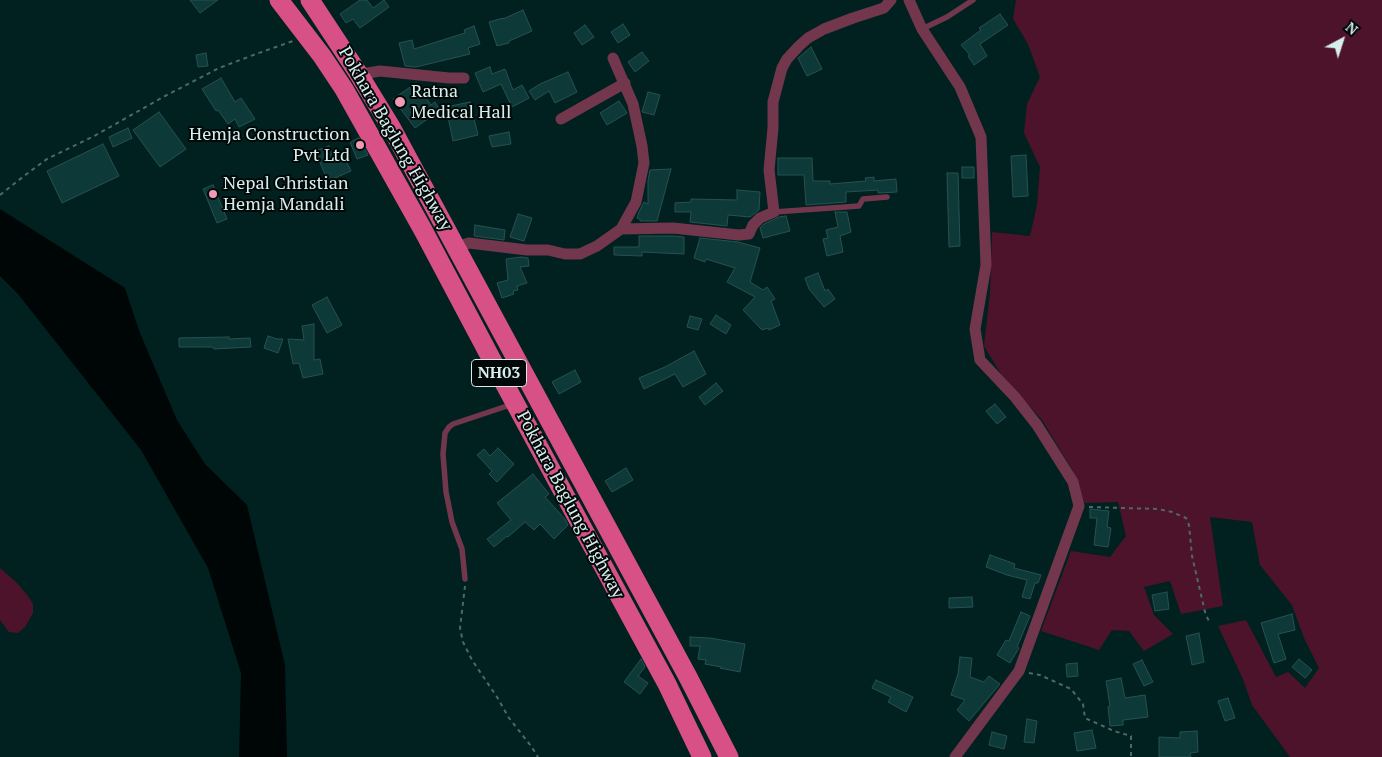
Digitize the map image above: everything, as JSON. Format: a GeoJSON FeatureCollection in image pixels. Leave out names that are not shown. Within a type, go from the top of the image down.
{"type":"FeatureCollection","features":[{"type":"Feature","properties":{"kind":"highway","name":"Pokhara Baglung Highway"},"geometry":{"type":"LineString","coordinates":[[279,0],[322,56],[344,89],[423,230],[667,684],[702,757]]}},
{"type":"Feature","properties":{"kind":"highway","name":"Pokhara Baglung Highway"},"geometry":{"type":"LineString","coordinates":[[310,0],[392,127],[729,757]]}},
{"type":"Feature","properties":{"kind":"street"},"geometry":{"type":"LineString","coordinates":[[620,229],[673,228],[739,235],[749,234],[753,225],[760,218],[774,212],[769,170],[773,128],[773,102],[782,68],[798,46],[808,38],[824,29],[884,8],[891,0]]}},
{"type":"Feature","properties":{"kind":"street"},"geometry":{"type":"LineString","coordinates":[[909,0],[922,29],[960,87],[982,137],[986,265],[975,329],[980,360],[1015,397],[1037,425],[1073,482],[1079,506],[1019,671],[955,757]]}},
{"type":"Feature","properties":{"kind":"street"},"geometry":{"type":"LineString","coordinates":[[457,247],[468,243],[580,254],[597,246],[620,229],[636,202],[644,163],[633,104],[613,58]]}},
{"type":"Feature","properties":{"kind":"street"},"geometry":{"type":"LineString","coordinates":[[360,76],[380,71],[464,78]]}},
{"type":"Feature","properties":{"kind":"street"},"geometry":{"type":"LineString","coordinates":[[561,119],[625,83]]}},
{"type":"Feature","properties":{"kind":"lane"},"geometry":{"type":"LineString","coordinates":[[922,29],[947,17],[973,0]]}},
{"type":"Feature","properties":{"kind":"lane"},"geometry":{"type":"LineString","coordinates":[[774,212],[859,206],[863,199],[887,197]]}},
{"type":"Feature","properties":{"kind":"lane"},"geometry":{"type":"LineString","coordinates":[[465,579],[462,549],[452,522],[446,492],[443,454],[445,433],[449,426],[453,424],[515,403]]}},
{"type":"Feature","properties":{"kind":"path"},"geometry":{"type":"LineString","coordinates":[[0,195],[47,159],[165,96],[220,68],[307,37]]}},
{"type":"Feature","properties":{"kind":"path"},"geometry":{"type":"LineString","coordinates":[[1079,506],[1158,509],[1186,518],[1189,524],[1192,556],[1205,612],[1210,624]]}},
{"type":"Feature","properties":{"kind":"path"},"geometry":{"type":"LineString","coordinates":[[465,579],[460,628],[463,642],[468,653],[510,718],[538,757]]}},
{"type":"Feature","properties":{"kind":"path"},"geometry":{"type":"LineString","coordinates":[[1019,671],[1040,675],[1071,689],[1083,704],[1085,718],[1114,731],[1131,736],[1131,757]]}},
{"type":"Feature","properties":{"kind":"shaded area"},"geometry":{"type":"Polygon","coordinates":[[[1016,0],[1382,0],[1382,757],[1290,757],[1252,705],[1243,679],[1218,626],[1246,620],[1276,677],[1288,672],[1305,688],[1319,668],[1304,638],[1292,605],[1260,565],[1252,522],[1210,517],[1223,606],[1181,614],[1170,581],[1144,587],[1154,615],[1173,634],[1144,651],[1129,631],[1112,630],[1099,650],[1041,631],[1071,551],[1110,557],[1126,536],[1118,502],[1084,503],[1073,471],[1042,420],[1001,374],[984,346],[990,293],[992,232],[1030,236],[1037,205],[1040,167],[1024,133],[1027,104],[1040,77],[1028,44],[1013,19],[1016,0]]]}},
{"type":"Feature","properties":{"kind":"shaded area"},"geometry":{"type":"Polygon","coordinates":[[[0,209],[125,288],[140,333],[177,420],[205,464],[247,505],[285,665],[287,757],[239,757],[241,673],[208,568],[141,450],[18,294],[0,276],[0,209]]]}},
{"type":"Feature","properties":{"kind":"shaded area"},"geometry":{"type":"Polygon","coordinates":[[[0,568],[16,582],[33,604],[33,613],[25,627],[18,633],[9,632],[0,620],[0,568]]]}},
{"type":"Feature","properties":{"kind":"building"},"geometry":{"type":"Polygon","coordinates":[[[190,0],[218,0],[200,13],[190,0]]]}},
{"type":"Feature","properties":{"kind":"building"},"geometry":{"type":"Polygon","coordinates":[[[360,0],[367,0],[373,8],[384,0],[389,7],[360,28],[353,19],[346,23],[340,14],[360,0]]]}},
{"type":"Feature","properties":{"kind":"building"},"geometry":{"type":"Polygon","coordinates":[[[523,10],[532,31],[509,41],[509,43],[497,46],[489,22],[503,19],[523,10]]]}},
{"type":"Feature","properties":{"kind":"building"},"geometry":{"type":"Polygon","coordinates":[[[1000,14],[1008,25],[980,44],[987,56],[974,65],[968,56],[970,55],[961,45],[981,30],[979,28],[1000,14]]]}},
{"type":"Feature","properties":{"kind":"building"},"geometry":{"type":"Polygon","coordinates":[[[623,24],[630,35],[618,43],[611,32],[623,24]]]}},
{"type":"Feature","properties":{"kind":"building"},"geometry":{"type":"Polygon","coordinates":[[[585,25],[594,37],[582,45],[574,33],[585,25]]]}},
{"type":"Feature","properties":{"kind":"building"},"geometry":{"type":"Polygon","coordinates":[[[474,26],[480,44],[468,48],[470,54],[416,67],[405,66],[399,43],[412,40],[414,49],[465,33],[464,30],[474,26]]]}},
{"type":"Feature","properties":{"kind":"building"},"geometry":{"type":"Polygon","coordinates":[[[811,47],[822,69],[807,76],[798,58],[811,47]]]}},
{"type":"Feature","properties":{"kind":"building"},"geometry":{"type":"Polygon","coordinates":[[[642,52],[649,61],[635,72],[628,62],[642,52]]]}},
{"type":"Feature","properties":{"kind":"building"},"geometry":{"type":"Polygon","coordinates":[[[206,53],[208,66],[198,67],[196,55],[206,53]]]}},
{"type":"Feature","properties":{"kind":"building"},"geometry":{"type":"Polygon","coordinates":[[[490,67],[492,74],[505,69],[513,90],[522,85],[529,98],[512,107],[501,84],[483,92],[475,73],[490,67]]]}},
{"type":"Feature","properties":{"kind":"building"},"geometry":{"type":"Polygon","coordinates":[[[568,72],[577,92],[555,103],[549,91],[535,100],[529,91],[540,84],[568,72]]]}},
{"type":"Feature","properties":{"kind":"building"},"geometry":{"type":"Polygon","coordinates":[[[221,78],[235,102],[241,98],[255,119],[239,127],[235,119],[228,124],[218,110],[216,111],[202,89],[221,78]]]}},
{"type":"Feature","properties":{"kind":"building"},"geometry":{"type":"Polygon","coordinates":[[[416,83],[431,105],[435,102],[440,110],[415,128],[393,99],[416,83]]]}},
{"type":"Feature","properties":{"kind":"building"},"geometry":{"type":"Polygon","coordinates":[[[648,92],[660,95],[654,115],[642,112],[648,92]]]}},
{"type":"Feature","properties":{"kind":"building"},"geometry":{"type":"Polygon","coordinates":[[[619,101],[627,113],[607,125],[600,113],[619,101]]]}},
{"type":"Feature","properties":{"kind":"building"},"geometry":{"type":"Polygon","coordinates":[[[470,102],[478,135],[453,141],[446,107],[470,102]]]}},
{"type":"Feature","properties":{"kind":"building"},"geometry":{"type":"Polygon","coordinates":[[[159,112],[186,149],[160,167],[133,130],[159,112]]]}},
{"type":"Feature","properties":{"kind":"building"},"geometry":{"type":"Polygon","coordinates":[[[128,128],[132,138],[113,147],[109,137],[128,128]]]}},
{"type":"Feature","properties":{"kind":"building"},"geometry":{"type":"Polygon","coordinates":[[[509,132],[511,144],[492,147],[489,136],[509,132]]]}},
{"type":"Feature","properties":{"kind":"building"},"geometry":{"type":"Polygon","coordinates":[[[359,138],[368,155],[357,159],[350,142],[359,138]]]}},
{"type":"Feature","properties":{"kind":"building"},"geometry":{"type":"Polygon","coordinates":[[[103,144],[119,176],[62,203],[47,171],[103,144]]]}},
{"type":"Feature","properties":{"kind":"building"},"geometry":{"type":"Polygon","coordinates":[[[329,146],[334,160],[344,156],[351,171],[328,181],[315,151],[329,146]]]}},
{"type":"Feature","properties":{"kind":"building"},"geometry":{"type":"Polygon","coordinates":[[[1026,155],[1028,196],[1013,197],[1011,156],[1026,155]]]}},
{"type":"Feature","properties":{"kind":"building"},"geometry":{"type":"Polygon","coordinates":[[[778,158],[812,158],[813,181],[830,181],[830,184],[866,181],[865,178],[874,177],[874,181],[896,179],[897,192],[878,193],[878,190],[846,192],[846,202],[806,205],[804,175],[778,175],[778,158]]]}},
{"type":"Feature","properties":{"kind":"building"},"geometry":{"type":"Polygon","coordinates":[[[962,167],[974,167],[974,178],[962,178],[962,167]]]}},
{"type":"Feature","properties":{"kind":"building"},"geometry":{"type":"Polygon","coordinates":[[[671,169],[657,221],[640,221],[637,218],[639,212],[644,202],[648,204],[650,170],[671,169]]]}},
{"type":"Feature","properties":{"kind":"building"},"geometry":{"type":"Polygon","coordinates":[[[947,173],[958,173],[960,246],[949,247],[947,173]]]}},
{"type":"Feature","properties":{"kind":"building"},"geometry":{"type":"Polygon","coordinates":[[[213,185],[227,219],[217,223],[203,189],[213,185]]]}},
{"type":"Feature","properties":{"kind":"building"},"geometry":{"type":"Polygon","coordinates":[[[737,190],[760,192],[759,210],[750,217],[728,215],[727,226],[690,222],[691,212],[675,212],[675,203],[691,202],[691,199],[737,200],[737,190]]]}},
{"type":"Feature","properties":{"kind":"building"},"geometry":{"type":"Polygon","coordinates":[[[835,212],[847,212],[851,232],[840,236],[843,252],[827,256],[823,239],[828,238],[826,230],[838,227],[835,212]]]}},
{"type":"Feature","properties":{"kind":"building"},"geometry":{"type":"Polygon","coordinates":[[[518,214],[532,218],[524,241],[510,237],[518,214]]]}},
{"type":"Feature","properties":{"kind":"building"},"geometry":{"type":"Polygon","coordinates":[[[786,216],[790,231],[763,238],[760,228],[764,224],[786,216]]]}},
{"type":"Feature","properties":{"kind":"building"},"geometry":{"type":"Polygon","coordinates":[[[475,225],[505,230],[504,240],[474,236],[475,225]]]}},
{"type":"Feature","properties":{"kind":"building"},"geometry":{"type":"Polygon","coordinates":[[[639,236],[684,237],[684,254],[642,252],[642,256],[614,255],[614,247],[639,247],[639,236]]]}},
{"type":"Feature","properties":{"kind":"building"},"geometry":{"type":"Polygon","coordinates":[[[700,238],[738,242],[760,248],[750,282],[763,290],[767,287],[775,299],[771,301],[780,325],[769,330],[768,328],[762,330],[743,310],[755,297],[727,282],[735,268],[706,259],[705,262],[694,258],[700,238]]]}},
{"type":"Feature","properties":{"kind":"building"},"geometry":{"type":"Polygon","coordinates":[[[528,258],[529,266],[520,267],[527,283],[517,286],[518,290],[513,291],[514,294],[502,298],[497,283],[508,280],[506,259],[528,258]]]}},
{"type":"Feature","properties":{"kind":"building"},"geometry":{"type":"Polygon","coordinates":[[[818,273],[825,291],[828,289],[835,299],[824,307],[809,289],[805,278],[818,273]]]}},
{"type":"Feature","properties":{"kind":"building"},"geometry":{"type":"Polygon","coordinates":[[[327,297],[342,325],[327,333],[312,305],[327,297]]]}},
{"type":"Feature","properties":{"kind":"building"},"geometry":{"type":"Polygon","coordinates":[[[716,315],[731,325],[726,334],[710,324],[716,315]]]}},
{"type":"Feature","properties":{"kind":"building"},"geometry":{"type":"Polygon","coordinates":[[[690,316],[702,319],[698,330],[687,327],[690,316]]]}},
{"type":"Feature","properties":{"kind":"building"},"geometry":{"type":"Polygon","coordinates":[[[314,324],[314,360],[320,359],[323,374],[303,378],[299,363],[293,364],[288,339],[304,340],[302,326],[314,324]]]}},
{"type":"Feature","properties":{"kind":"building"},"geometry":{"type":"Polygon","coordinates":[[[268,336],[283,339],[278,353],[264,348],[268,336]]]}},
{"type":"Feature","properties":{"kind":"building"},"geometry":{"type":"Polygon","coordinates":[[[229,337],[229,339],[250,338],[251,347],[214,349],[213,347],[179,347],[179,338],[229,337]]]}},
{"type":"Feature","properties":{"kind":"building"},"geometry":{"type":"Polygon","coordinates":[[[694,351],[706,374],[683,387],[675,374],[644,389],[639,378],[665,367],[694,351]]]}},
{"type":"Feature","properties":{"kind":"building"},"geometry":{"type":"Polygon","coordinates":[[[575,370],[581,382],[559,394],[552,382],[575,370]]]}},
{"type":"Feature","properties":{"kind":"building"},"geometry":{"type":"Polygon","coordinates":[[[716,383],[723,391],[705,405],[699,397],[716,383]]]}},
{"type":"Feature","properties":{"kind":"building"},"geometry":{"type":"Polygon","coordinates":[[[995,404],[1006,417],[997,424],[986,411],[995,404]]]}},
{"type":"Feature","properties":{"kind":"building"},"geometry":{"type":"Polygon","coordinates":[[[498,448],[514,464],[497,482],[489,474],[492,471],[477,455],[484,449],[490,456],[498,448]]]}},
{"type":"Feature","properties":{"kind":"building"},"geometry":{"type":"Polygon","coordinates":[[[626,468],[633,480],[612,492],[605,481],[626,468]]]}},
{"type":"Feature","properties":{"kind":"building"},"geometry":{"type":"Polygon","coordinates":[[[533,474],[549,494],[545,497],[568,525],[554,539],[540,524],[534,530],[525,522],[494,547],[487,539],[511,520],[497,503],[533,474]]]}},
{"type":"Feature","properties":{"kind":"building"},"geometry":{"type":"Polygon","coordinates":[[[1090,509],[1109,511],[1107,527],[1111,528],[1108,547],[1094,545],[1097,518],[1090,518],[1090,509]]]}},
{"type":"Feature","properties":{"kind":"building"},"geometry":{"type":"Polygon","coordinates":[[[990,555],[1015,564],[1014,568],[1041,575],[1038,583],[1035,583],[1030,599],[1022,597],[1027,580],[986,567],[990,555]]]}},
{"type":"Feature","properties":{"kind":"building"},"geometry":{"type":"Polygon","coordinates":[[[1167,592],[1169,609],[1155,611],[1152,595],[1167,592]]]}},
{"type":"Feature","properties":{"kind":"building"},"geometry":{"type":"Polygon","coordinates":[[[972,597],[973,607],[949,608],[949,598],[972,597]]]}},
{"type":"Feature","properties":{"kind":"building"},"geometry":{"type":"Polygon","coordinates":[[[1021,612],[1030,616],[1017,647],[1019,648],[1010,663],[997,655],[1006,640],[1009,641],[1021,612]]]}},
{"type":"Feature","properties":{"kind":"building"},"geometry":{"type":"Polygon","coordinates":[[[1292,614],[1295,630],[1278,634],[1286,659],[1274,663],[1261,623],[1292,614]]]}},
{"type":"Feature","properties":{"kind":"building"},"geometry":{"type":"Polygon","coordinates":[[[1199,633],[1204,662],[1192,665],[1186,636],[1199,633]]]}},
{"type":"Feature","properties":{"kind":"building"},"geometry":{"type":"Polygon","coordinates":[[[690,637],[710,638],[745,644],[740,672],[705,664],[706,660],[698,659],[700,646],[690,646],[690,637]]]}},
{"type":"Feature","properties":{"kind":"building"},"geometry":{"type":"Polygon","coordinates":[[[960,657],[972,658],[970,677],[984,682],[989,676],[1000,684],[969,721],[957,710],[965,700],[951,695],[958,674],[960,657]]]}},
{"type":"Feature","properties":{"kind":"building"},"geometry":{"type":"Polygon","coordinates":[[[641,659],[645,667],[638,676],[648,683],[640,694],[624,682],[641,659]]]}},
{"type":"Feature","properties":{"kind":"building"},"geometry":{"type":"Polygon","coordinates":[[[1299,659],[1312,670],[1305,678],[1292,667],[1299,659]]]}},
{"type":"Feature","properties":{"kind":"building"},"geometry":{"type":"Polygon","coordinates":[[[1142,660],[1153,682],[1144,686],[1133,664],[1142,660]]]}},
{"type":"Feature","properties":{"kind":"building"},"geometry":{"type":"Polygon","coordinates":[[[1077,663],[1078,676],[1067,677],[1066,664],[1077,663]]]}},
{"type":"Feature","properties":{"kind":"building"},"geometry":{"type":"Polygon","coordinates":[[[1121,678],[1125,698],[1145,695],[1148,717],[1123,720],[1123,725],[1110,726],[1108,707],[1110,706],[1106,681],[1121,678]]]}},
{"type":"Feature","properties":{"kind":"building"},"geometry":{"type":"Polygon","coordinates":[[[876,680],[913,697],[906,712],[888,702],[891,697],[872,688],[876,680]]]}},
{"type":"Feature","properties":{"kind":"building"},"geometry":{"type":"Polygon","coordinates":[[[1228,698],[1235,718],[1225,721],[1218,701],[1228,698]]]}},
{"type":"Feature","properties":{"kind":"building"},"geometry":{"type":"Polygon","coordinates":[[[1027,719],[1037,721],[1034,743],[1024,742],[1027,719]]]}},
{"type":"Feature","properties":{"kind":"building"},"geometry":{"type":"Polygon","coordinates":[[[1092,730],[1096,748],[1077,751],[1074,733],[1092,730]]]}},
{"type":"Feature","properties":{"kind":"building"},"geometry":{"type":"Polygon","coordinates":[[[1197,731],[1198,752],[1190,753],[1191,757],[1159,757],[1159,737],[1180,738],[1180,732],[1197,731]]]}},
{"type":"Feature","properties":{"kind":"building"},"geometry":{"type":"Polygon","coordinates":[[[992,732],[1007,736],[1004,749],[989,745],[992,732]]]}},
{"type":"Feature","properties":{"kind":"place","name":"Ratna Medical Hall"},"geometry":{"type":"Point","coordinates":[400,102]}},
{"type":"Feature","properties":{"kind":"place","name":"Hemja Construction Pvt Ltd"},"geometry":{"type":"Point","coordinates":[360,145]}},
{"type":"Feature","properties":{"kind":"place","name":"Nepal Christian Hemja Mandali"},"geometry":{"type":"Point","coordinates":[213,194]}}]}
